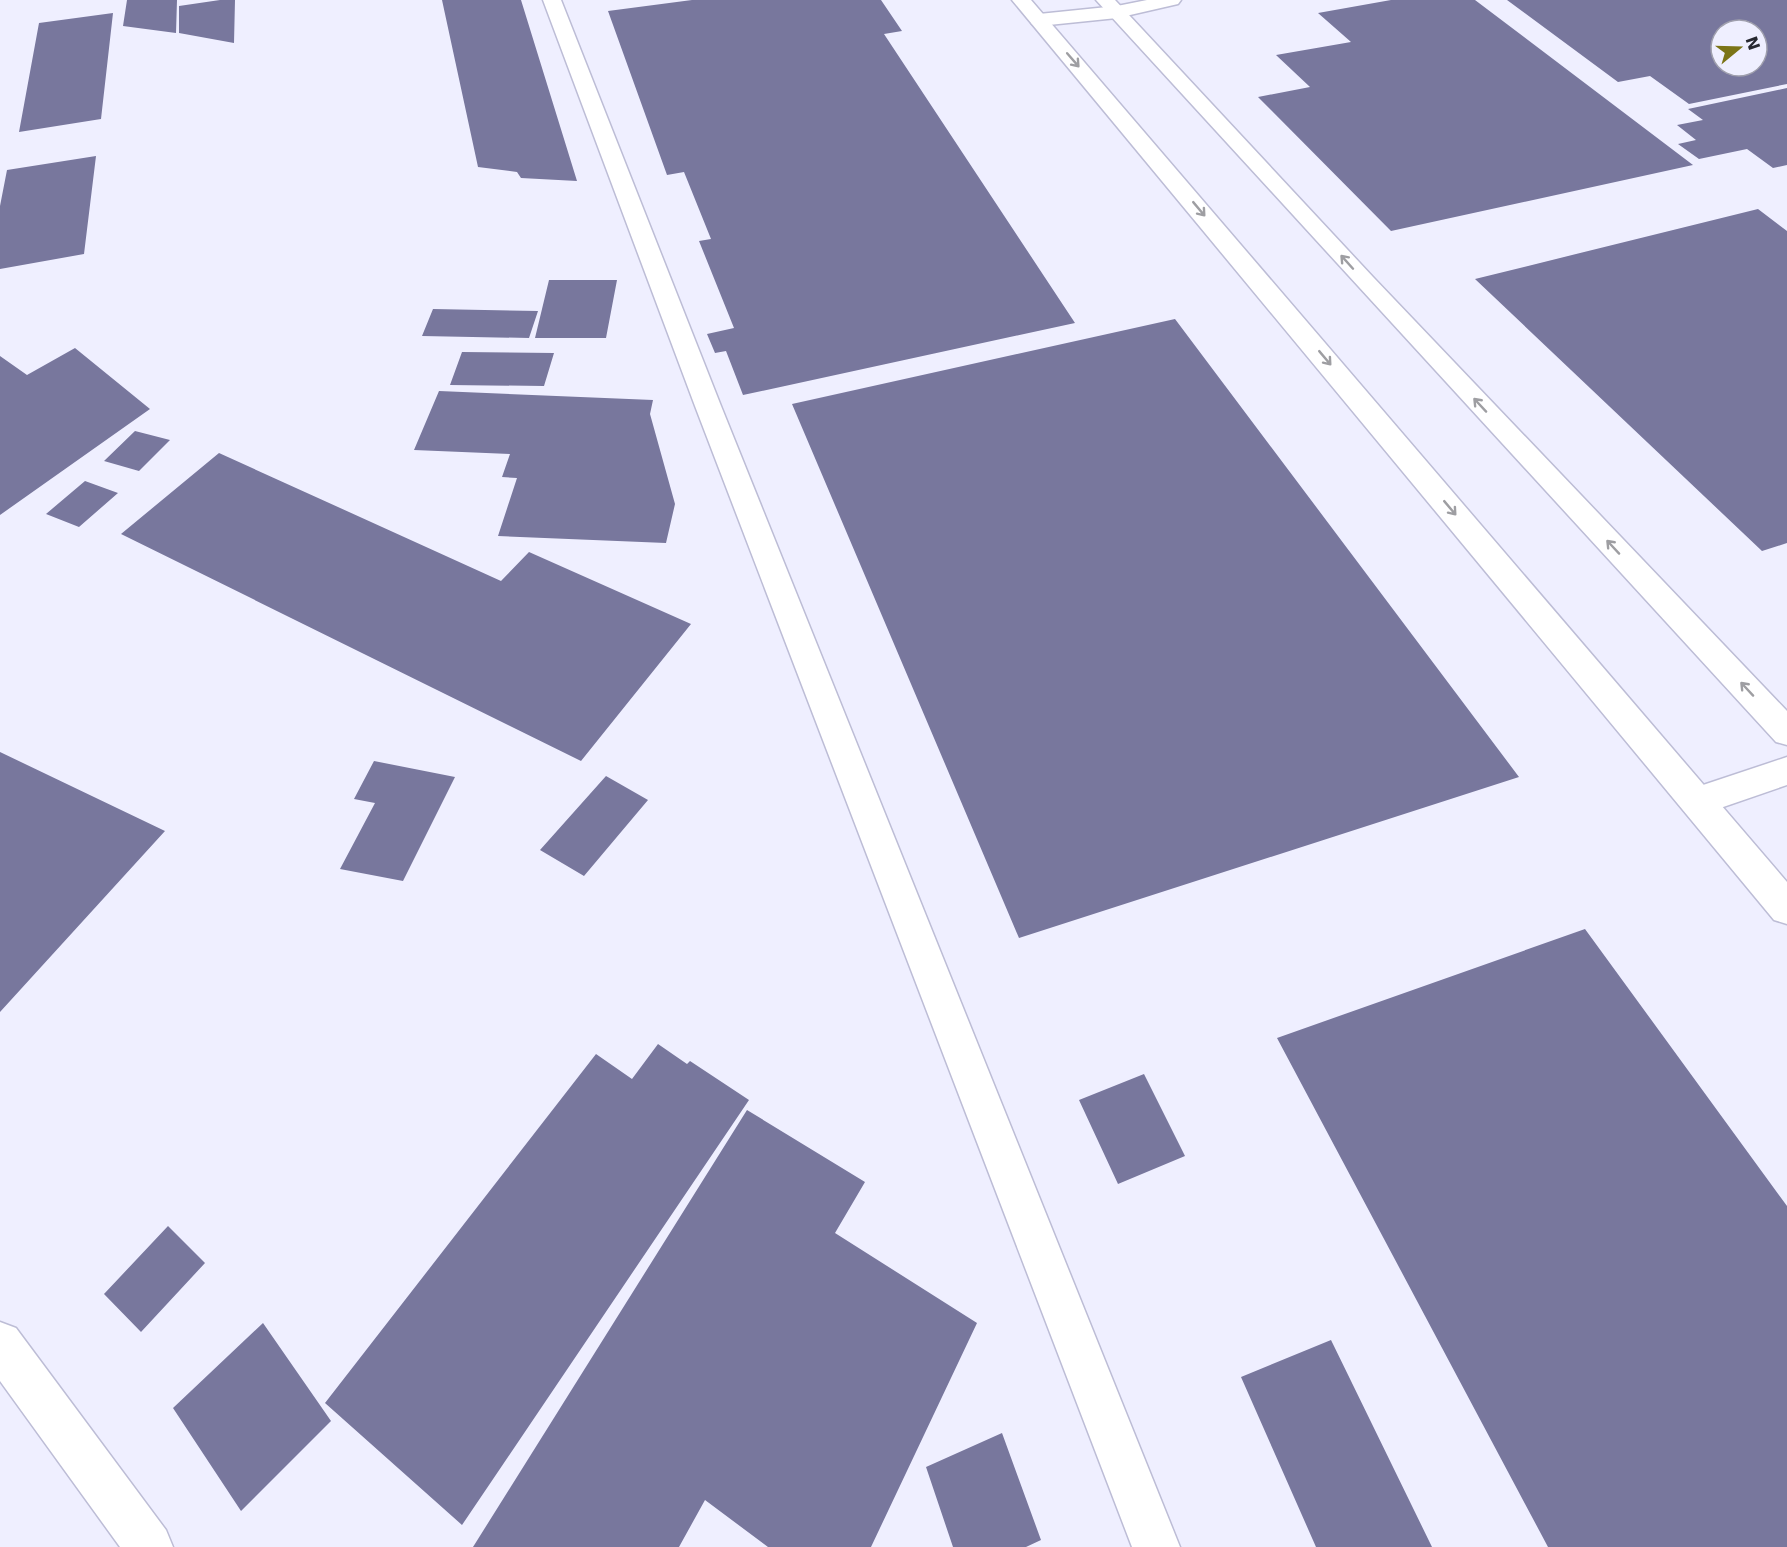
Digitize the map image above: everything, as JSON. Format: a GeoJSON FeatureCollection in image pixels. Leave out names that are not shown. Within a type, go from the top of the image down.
{"type":"FeatureCollection","features":[{"type":"Feature","properties":{"kind":"street"},"geometry":{"type":"LineString","coordinates":[[552,0],[703,395],[1156,1547]]}},
{"type":"Feature","properties":{"kind":"street"},"geometry":{"type":"LineString","coordinates":[[1021,0],[1787,908]]}},
{"type":"Feature","properties":{"kind":"street"},"geometry":{"type":"LineString","coordinates":[[1039,20],[1111,6],[1172,0]]}},
{"type":"Feature","properties":{"kind":"street"},"geometry":{"type":"LineString","coordinates":[[1111,6],[1365,282],[1787,732]]}},
{"type":"Feature","properties":{"kind":"street"},"geometry":{"type":"LineString","coordinates":[[1697,801],[1787,771]]}},
{"type":"Feature","properties":{"kind":"street"},"geometry":{"type":"LineString","coordinates":[[0,1344],[149,1547]]}},
{"type":"Feature","properties":{"kind":"building"},"geometry":{"type":"Polygon","coordinates":[[[127,0],[177,0],[176,33],[123,26],[127,0]]]}},
{"type":"Feature","properties":{"kind":"building"},"geometry":{"type":"Polygon","coordinates":[[[235,0],[234,43],[179,33],[179,6],[235,0]]]}},
{"type":"Feature","properties":{"kind":"building"},"geometry":{"type":"Polygon","coordinates":[[[442,0],[521,0],[577,181],[521,178],[517,172],[478,167],[442,0]]]}},
{"type":"Feature","properties":{"kind":"building"},"geometry":{"type":"Polygon","coordinates":[[[692,0],[881,0],[902,31],[884,34],[1075,323],[743,395],[726,351],[715,353],[707,334],[734,328],[699,241],[711,239],[684,172],[667,175],[608,11],[692,0]]]}},
{"type":"Feature","properties":{"kind":"building"},"geometry":{"type":"Polygon","coordinates":[[[1391,0],[1475,0],[1693,165],[1391,231],[1258,97],[1310,87],[1276,55],[1351,42],[1318,13],[1391,0]]]}},
{"type":"Feature","properties":{"kind":"building"},"geometry":{"type":"Polygon","coordinates":[[[1507,0],[1787,0],[1787,84],[1689,104],[1650,76],[1618,82],[1507,0]]]}},
{"type":"Feature","properties":{"kind":"building"},"geometry":{"type":"Polygon","coordinates":[[[113,13],[101,119],[19,132],[39,23],[113,13]]]}},
{"type":"Feature","properties":{"kind":"building"},"geometry":{"type":"Polygon","coordinates":[[[1787,88],[1787,165],[1773,168],[1747,149],[1699,159],[1678,144],[1696,140],[1677,125],[1703,120],[1688,109],[1787,88]]]}},
{"type":"Feature","properties":{"kind":"building"},"geometry":{"type":"Polygon","coordinates":[[[96,156],[84,254],[0,269],[0,206],[7,170],[96,156]]]}},
{"type":"Feature","properties":{"kind":"building"},"geometry":{"type":"Polygon","coordinates":[[[1758,209],[1787,231],[1787,543],[1762,551],[1475,279],[1758,209]]]}},
{"type":"Feature","properties":{"kind":"building"},"geometry":{"type":"Polygon","coordinates":[[[549,280],[617,280],[606,338],[535,338],[549,280]]]}},
{"type":"Feature","properties":{"kind":"building"},"geometry":{"type":"Polygon","coordinates":[[[433,309],[538,311],[529,338],[422,336],[433,309]]]}},
{"type":"Feature","properties":{"kind":"building"},"geometry":{"type":"Polygon","coordinates":[[[1175,319],[1519,777],[1019,938],[792,404],[1175,319]]]}},
{"type":"Feature","properties":{"kind":"building"},"geometry":{"type":"Polygon","coordinates":[[[75,348],[150,409],[0,515],[0,356],[27,375],[75,348]]]}},
{"type":"Feature","properties":{"kind":"building"},"geometry":{"type":"Polygon","coordinates":[[[462,352],[554,353],[544,386],[450,385],[462,352]]]}},
{"type":"Feature","properties":{"kind":"building"},"geometry":{"type":"Polygon","coordinates":[[[439,391],[653,400],[650,414],[675,504],[666,543],[498,536],[517,478],[502,477],[510,454],[414,450],[439,391]]]}},
{"type":"Feature","properties":{"kind":"building"},"geometry":{"type":"Polygon","coordinates":[[[135,431],[170,440],[139,471],[104,461],[135,431]]]}},
{"type":"Feature","properties":{"kind":"building"},"geometry":{"type":"Polygon","coordinates":[[[219,453],[501,581],[529,552],[691,624],[581,761],[121,534],[219,453]]]}},
{"type":"Feature","properties":{"kind":"building"},"geometry":{"type":"Polygon","coordinates":[[[85,481],[118,493],[79,527],[46,514],[85,481]]]}},
{"type":"Feature","properties":{"kind":"building"},"geometry":{"type":"Polygon","coordinates":[[[0,752],[165,831],[0,1012],[0,752]]]}},
{"type":"Feature","properties":{"kind":"building"},"geometry":{"type":"Polygon","coordinates":[[[374,761],[455,777],[403,881],[340,869],[375,803],[354,799],[374,761]]]}},
{"type":"Feature","properties":{"kind":"building"},"geometry":{"type":"Polygon","coordinates":[[[606,776],[648,800],[584,876],[540,850],[606,776]]]}},
{"type":"Feature","properties":{"kind":"building"},"geometry":{"type":"Polygon","coordinates":[[[1585,929],[1787,1206],[1787,1547],[1548,1547],[1277,1038],[1585,929]]]}},
{"type":"Feature","properties":{"kind":"building"},"geometry":{"type":"Polygon","coordinates":[[[658,1044],[687,1064],[690,1061],[749,1100],[462,1525],[325,1403],[596,1054],[632,1079],[658,1044]]]}},
{"type":"Feature","properties":{"kind":"building"},"geometry":{"type":"Polygon","coordinates":[[[1144,1074],[1185,1156],[1118,1184],[1079,1100],[1144,1074]]]}},
{"type":"Feature","properties":{"kind":"building"},"geometry":{"type":"Polygon","coordinates":[[[747,1110],[865,1182],[835,1233],[977,1323],[871,1547],[768,1547],[705,1500],[679,1547],[473,1547],[747,1110]]]}},
{"type":"Feature","properties":{"kind":"building"},"geometry":{"type":"Polygon","coordinates":[[[168,1226],[205,1263],[141,1332],[104,1294],[168,1226]]]}},
{"type":"Feature","properties":{"kind":"building"},"geometry":{"type":"Polygon","coordinates":[[[263,1323],[331,1421],[241,1511],[173,1408],[263,1323]]]}},
{"type":"Feature","properties":{"kind":"building"},"geometry":{"type":"Polygon","coordinates":[[[1331,1340],[1432,1547],[1316,1547],[1241,1377],[1331,1340]]]}},
{"type":"Feature","properties":{"kind":"building"},"geometry":{"type":"Polygon","coordinates":[[[1002,1433],[1041,1540],[1026,1547],[953,1547],[926,1467],[1002,1433]]]}}]}
